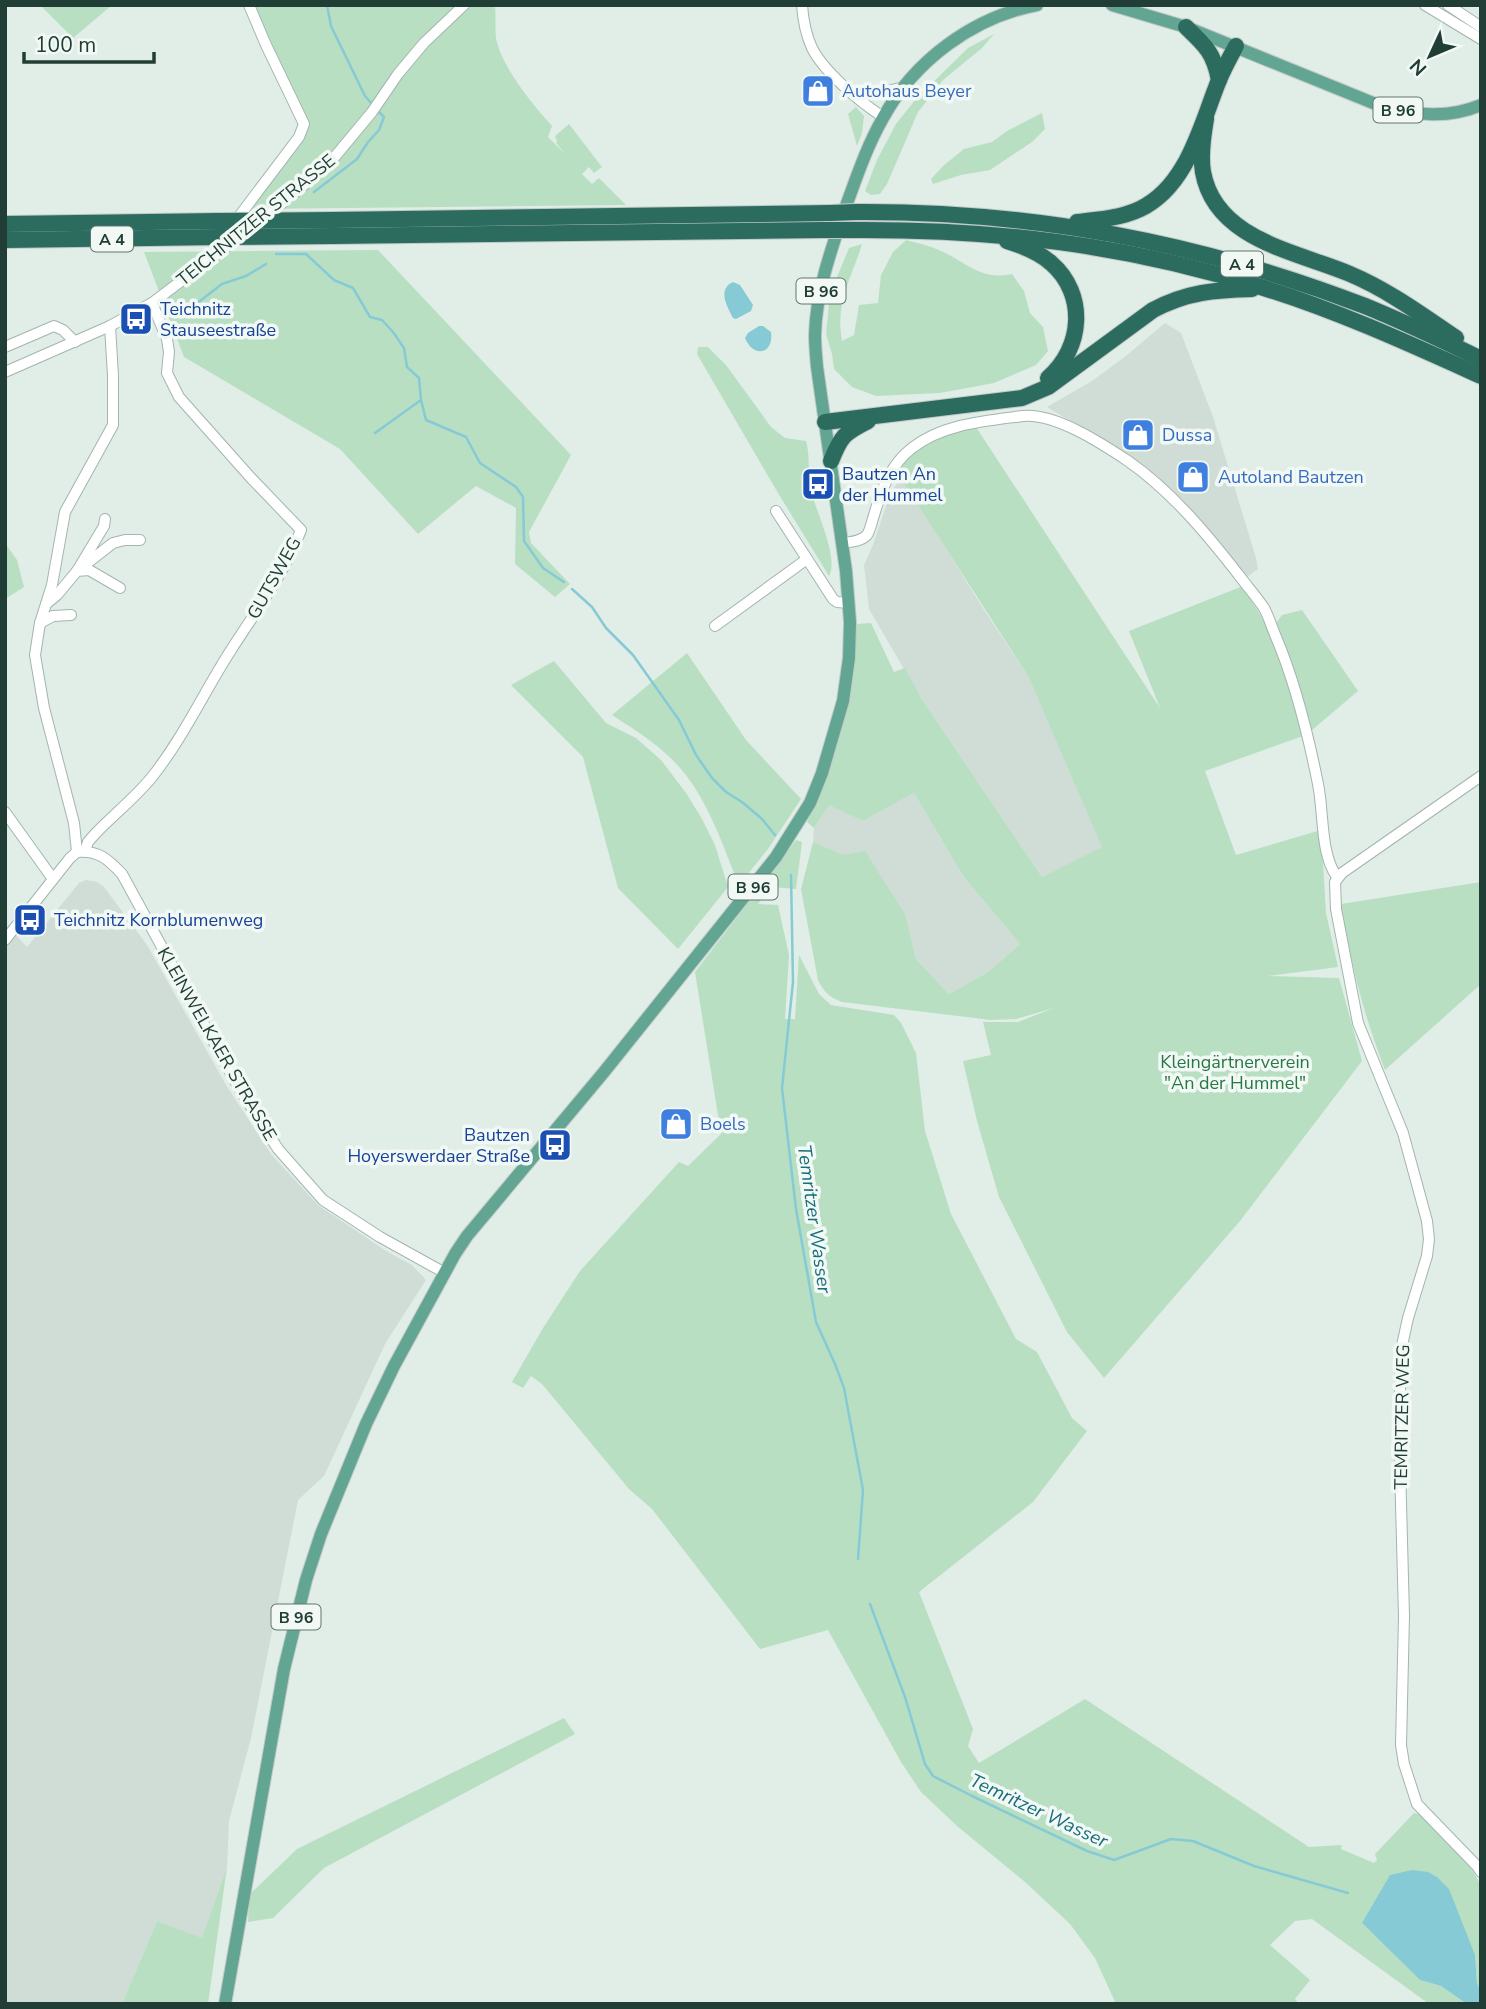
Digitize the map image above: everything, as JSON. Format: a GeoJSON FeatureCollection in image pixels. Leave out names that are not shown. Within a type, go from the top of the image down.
{"type":"FeatureCollection","features":[{"type":"Feature","properties":{"kind":"highway"},"geometry":{"type":"LineString","coordinates":[[1186,27],[1212,55],[1219,80]]}},
{"type":"Feature","properties":{"kind":"highway"},"geometry":{"type":"LineString","coordinates":[[1061,224],[1129,214],[1155,200],[1168,188],[1179,173],[1206,119],[1219,80],[1236,46]]}},
{"type":"Feature","properties":{"kind":"highway"},"geometry":{"type":"LineString","coordinates":[[1206,119],[1202,152],[1203,173],[1210,193],[1222,211],[1238,227],[1258,239],[1352,275],[1389,294],[1465,344],[1481,358]]}},
{"type":"Feature","properties":{"kind":"highway","name":"A 4"},"geometry":{"type":"LineString","coordinates":[[332,228],[573,215],[830,212],[963,215],[1061,224],[1161,243],[1277,275],[1366,306],[1481,358]]}},
{"type":"Feature","properties":{"kind":"highway","name":"A 4"},"geometry":{"type":"LineString","coordinates":[[5,224],[587,232],[915,229],[1030,237],[1128,253],[1192,267],[1265,288],[1384,333],[1481,376]]}},
{"type":"Feature","properties":{"kind":"highway","name":"A 4"},"geometry":{"type":"LineString","coordinates":[[5,240],[219,229]]}},
{"type":"Feature","properties":{"kind":"highway"},"geometry":{"type":"LineString","coordinates":[[975,232],[1036,252],[1053,264],[1071,291],[1076,312],[1074,338],[1069,354],[1059,369],[1033,387],[992,401]]}},
{"type":"Feature","properties":{"kind":"highway"},"geometry":{"type":"LineString","coordinates":[[825,422],[1022,398],[1048,387],[1153,310],[1170,301],[1208,291],[1265,288]]}},
{"type":"Feature","properties":{"kind":"highway"},"geometry":{"type":"LineString","coordinates":[[831,461],[841,438],[847,432],[876,416]]}},
{"type":"Feature","properties":{"kind":"main road","name":"B 96"},"geometry":{"type":"LineString","coordinates":[[225,2004],[284,1669],[306,1580],[321,1534],[366,1424],[394,1366],[467,1236],[776,857],[810,803],[822,773],[843,701],[849,658],[849,603],[817,367],[818,302],[842,218],[863,161],[883,117],[904,87],[931,58],[970,30],[1010,12],[1037,5]]}},
{"type":"Feature","properties":{"kind":"main road","name":"B 96"},"geometry":{"type":"LineString","coordinates":[[1112,5],[1186,27],[1395,110],[1447,115],[1481,105]]}},
{"type":"Feature","properties":{"kind":"street"},"geometry":{"type":"LineString","coordinates":[[207,263],[243,209],[299,137],[304,124],[249,5]]}},
{"type":"Feature","properties":{"kind":"street","name":"TEICHNITZER STRASSE"},"geometry":{"type":"LineString","coordinates":[[5,372],[110,326],[152,303],[207,263],[328,165],[367,118],[394,78],[424,43],[464,5]]}},
{"type":"Feature","properties":{"kind":"street"},"geometry":{"type":"LineString","coordinates":[[802,5],[813,50],[829,71],[883,117]]}},
{"type":"Feature","properties":{"kind":"street"},"geometry":{"type":"LineString","coordinates":[[1425,5],[1481,39]]}},
{"type":"Feature","properties":{"kind":"street"},"geometry":{"type":"LineString","coordinates":[[1448,5],[1481,27]]}},
{"type":"Feature","properties":{"kind":"street"},"geometry":{"type":"LineString","coordinates":[[856,95],[904,87]]}},
{"type":"Feature","properties":{"kind":"street","name":"GUTSWEG"},"geometry":{"type":"LineString","coordinates":[[81,852],[95,834],[150,780],[173,748],[222,665],[264,603],[301,530],[251,478],[175,391],[167,373],[167,339],[152,303]]}},
{"type":"Feature","properties":{"kind":"street"},"geometry":{"type":"LineString","coordinates":[[5,347],[54,326],[63,330],[75,342]]}},
{"type":"Feature","properties":{"kind":"street"},"geometry":{"type":"LineString","coordinates":[[5,940],[70,858],[81,852],[39,682],[35,655],[40,623],[52,585],[65,512],[113,425],[110,326]]}},
{"type":"Feature","properties":{"kind":"street","name":"TEMRITZER WEG"},"geometry":{"type":"LineString","coordinates":[[842,542],[858,541],[868,534],[893,467],[912,448],[929,437],[947,428],[1039,416],[1052,419],[1110,449],[1161,488],[1217,547],[1264,609],[1289,668],[1319,787],[1327,851],[1332,871],[1337,877],[1334,887],[1338,926],[1358,1023],[1403,1133],[1427,1221],[1427,1256],[1401,1350],[1399,1428],[1404,1616],[1401,1745],[1404,1764],[1417,1804],[1481,1872]]}},
{"type":"Feature","properties":{"kind":"street"},"geometry":{"type":"LineString","coordinates":[[776,511],[833,600],[849,603]]}},
{"type":"Feature","properties":{"kind":"street"},"geometry":{"type":"LineString","coordinates":[[46,604],[77,570],[101,532],[105,519]]}},
{"type":"Feature","properties":{"kind":"street"},"geometry":{"type":"LineString","coordinates":[[101,532],[113,543]]}},
{"type":"Feature","properties":{"kind":"street"},"geometry":{"type":"LineString","coordinates":[[77,570],[113,543],[140,540]]}},
{"type":"Feature","properties":{"kind":"street"},"geometry":{"type":"LineString","coordinates":[[715,626],[807,559]]}},
{"type":"Feature","properties":{"kind":"street"},"geometry":{"type":"LineString","coordinates":[[77,570],[89,570],[120,588]]}},
{"type":"Feature","properties":{"kind":"street"},"geometry":{"type":"LineString","coordinates":[[40,623],[52,616],[71,615]]}},
{"type":"Feature","properties":{"kind":"street"},"geometry":{"type":"LineString","coordinates":[[1337,877],[1481,776]]}},
{"type":"Feature","properties":{"kind":"street"},"geometry":{"type":"LineString","coordinates":[[5,811],[53,879]]}},
{"type":"Feature","properties":{"kind":"street","name":"KLEINWELKAER STRASSE"},"geometry":{"type":"LineString","coordinates":[[81,852],[93,851],[122,874],[239,1088],[278,1149],[323,1200],[380,1237],[445,1273]]}},
{"type":"Feature","properties":{"kind":"shaded area"},"geometry":{"type":"Polygon","coordinates":[[[1165,323],[1181,333],[1213,417],[1256,558],[1258,569],[1247,577],[1183,501],[1132,458],[1047,407],[1092,381],[1165,323]]]}},
{"type":"Feature","properties":{"kind":"shaded area"},"geometry":{"type":"Polygon","coordinates":[[[902,478],[1028,676],[1103,847],[1042,877],[921,698],[869,609],[864,565],[891,491],[902,478]]]}},
{"type":"Feature","properties":{"kind":"shaded area"},"geometry":{"type":"Polygon","coordinates":[[[914,793],[963,876],[1020,944],[988,972],[949,994],[916,959],[906,916],[843,856],[813,842],[814,828],[829,804],[863,821],[914,793]]]}},
{"type":"Feature","properties":{"kind":"shaded area"},"geometry":{"type":"Polygon","coordinates":[[[86,880],[97,882],[104,887],[147,945],[226,1085],[271,1154],[318,1205],[386,1251],[412,1265],[426,1280],[385,1344],[324,1476],[298,1500],[251,1738],[229,1821],[227,1867],[202,1939],[157,1921],[122,2004],[5,2004],[5,924],[27,947],[79,883],[86,880]]]}},
{"type":"Feature","properties":{"kind":"green space"},"geometry":{"type":"Polygon","coordinates":[[[40,5],[112,5],[73,38],[40,5]]]}},
{"type":"Feature","properties":{"kind":"green space"},"geometry":{"type":"Polygon","coordinates":[[[249,5],[495,5],[499,49],[519,85],[552,126],[548,137],[565,154],[556,143],[555,136],[569,124],[602,167],[594,173],[589,167],[582,174],[592,184],[599,178],[626,205],[243,209],[304,124],[249,5]]]}},
{"type":"Feature","properties":{"kind":"green space"},"geometry":{"type":"Polygon","coordinates":[[[994,34],[982,48],[943,80],[918,112],[887,184],[880,194],[871,195],[865,191],[877,160],[896,124],[916,99],[968,48],[994,34]]]}},
{"type":"Feature","properties":{"kind":"green space"},"geometry":{"type":"Polygon","coordinates":[[[856,107],[864,116],[857,146],[848,114],[856,107]]]}},
{"type":"Feature","properties":{"kind":"green space"},"geometry":{"type":"Polygon","coordinates":[[[1042,113],[1045,129],[1032,142],[990,170],[933,184],[931,179],[964,149],[992,142],[1042,113]]]}},
{"type":"Feature","properties":{"kind":"green space"},"geometry":{"type":"Polygon","coordinates":[[[906,240],[927,245],[973,269],[991,275],[1012,274],[1024,291],[1030,313],[1043,327],[1048,351],[1036,365],[994,383],[940,393],[876,396],[852,387],[834,369],[826,334],[830,294],[849,248],[862,244],[842,302],[842,341],[854,335],[859,305],[878,303],[881,275],[893,252],[906,240]]]}},
{"type":"Feature","properties":{"kind":"green space"},"geometry":{"type":"Polygon","coordinates":[[[378,250],[571,455],[529,532],[531,543],[570,584],[555,597],[515,564],[516,508],[476,486],[418,534],[340,449],[184,357],[144,252],[378,250]]]}},
{"type":"Feature","properties":{"kind":"green space"},"geometry":{"type":"Polygon","coordinates":[[[698,347],[708,347],[726,365],[771,427],[785,438],[806,441],[810,485],[829,545],[829,576],[697,354],[698,347]]]}},
{"type":"Feature","properties":{"kind":"green space","name":"Kleingärtnerverein \"An der Hummel\""},"geometry":{"type":"Polygon","coordinates":[[[976,427],[1160,708],[1129,631],[1243,586],[1267,626],[1285,669],[1303,736],[1205,771],[1236,855],[1321,830],[1326,913],[1338,967],[1268,976],[1339,978],[1362,1061],[1240,1221],[1104,1378],[1067,1332],[999,1197],[963,1061],[991,1055],[983,1022],[1018,1022],[1054,1008],[1016,1019],[991,1020],[837,1000],[827,994],[818,980],[801,889],[813,842],[843,855],[865,851],[906,916],[916,959],[949,994],[988,972],[1020,944],[963,876],[914,793],[863,821],[829,805],[814,828],[807,822],[829,771],[856,624],[871,623],[894,672],[905,668],[921,698],[1042,877],[1102,847],[1028,676],[896,471],[930,439],[951,431],[976,427]]]}},
{"type":"Feature","properties":{"kind":"green space"},"geometry":{"type":"Polygon","coordinates":[[[5,543],[17,560],[24,587],[5,599],[5,543]]]}},
{"type":"Feature","properties":{"kind":"green space"},"geometry":{"type":"Polygon","coordinates":[[[1302,610],[1358,691],[1312,730],[1293,666],[1276,623],[1282,615],[1302,610]]]}},
{"type":"Feature","properties":{"kind":"green space"},"geometry":{"type":"Polygon","coordinates":[[[687,653],[746,740],[801,799],[768,849],[739,885],[710,814],[679,766],[659,748],[612,715],[687,653]]]}},
{"type":"Feature","properties":{"kind":"green space"},"geometry":{"type":"Polygon","coordinates":[[[554,661],[606,723],[636,738],[661,760],[686,793],[715,845],[728,887],[678,949],[618,888],[583,757],[511,685],[554,661]]]}},
{"type":"Feature","properties":{"kind":"green space"},"geometry":{"type":"Polygon","coordinates":[[[796,840],[802,842],[796,889],[772,887],[758,904],[778,905],[789,955],[785,1019],[795,1019],[799,955],[819,994],[831,1005],[894,1015],[901,1023],[916,1053],[925,1131],[951,1214],[1016,1339],[1037,1352],[1072,1418],[1087,1431],[1033,1502],[919,1592],[973,1729],[968,1746],[979,1763],[1085,1699],[1309,1847],[1342,1845],[1341,1849],[1374,1863],[1377,1860],[1375,1854],[1414,1813],[1420,1814],[1471,1868],[1481,1888],[1481,1991],[1477,1983],[1475,1955],[1362,1923],[1420,1980],[1441,1986],[1467,2004],[1429,2004],[1312,1919],[1295,1921],[1270,1945],[1310,1980],[1295,1999],[1299,2004],[1116,2004],[1095,1958],[1070,1924],[921,1792],[901,1762],[828,1630],[760,1649],[652,1509],[629,1489],[542,1384],[531,1376],[523,1388],[512,1382],[580,1271],[679,1162],[688,1166],[721,1134],[695,972],[796,840]]]}},
{"type":"Feature","properties":{"kind":"green space"},"geometry":{"type":"Polygon","coordinates":[[[1481,882],[1481,984],[1385,1070],[1358,988],[1341,904],[1481,882]]]}},
{"type":"Feature","properties":{"kind":"green space"},"geometry":{"type":"Polygon","coordinates":[[[564,1718],[575,1734],[324,1868],[273,1918],[248,1922],[249,1895],[297,1849],[564,1718]]]}},
{"type":"Feature","properties":{"kind":"green space"},"geometry":{"type":"Polygon","coordinates":[[[227,1867],[208,2004],[122,2004],[157,1921],[202,1938],[227,1867]]]}},
{"type":"Feature","properties":{"kind":"water"},"geometry":{"type":"Polygon","coordinates":[[[733,282],[740,285],[753,305],[751,311],[736,319],[728,308],[724,293],[733,282]]]}},
{"type":"Feature","properties":{"kind":"water"},"geometry":{"type":"Polygon","coordinates":[[[759,326],[771,332],[769,345],[762,351],[753,349],[745,338],[759,326]]]}},
{"type":"Feature","properties":{"kind":"water"},"geometry":{"type":"Polygon","coordinates":[[[1412,1870],[1428,1872],[1449,1889],[1475,1955],[1481,2004],[1467,2004],[1441,1986],[1420,1980],[1362,1923],[1390,1875],[1412,1870]]]}},
{"type":"Feature","properties":{"kind":"waterway","name":"Temritzer Wasser"},"geometry":{"type":"LineString","coordinates":[[327,5],[331,26],[365,96],[372,104]]}},
{"type":"Feature","properties":{"kind":"waterway","name":"Temritzer Wasser"},"geometry":{"type":"LineString","coordinates":[[314,192],[357,159],[379,130],[384,117],[376,109]]}},
{"type":"Feature","properties":{"kind":"waterway","name":"Temritzer Wasser"},"geometry":{"type":"LineString","coordinates":[[276,254],[306,254],[334,280],[353,288],[370,317],[382,320],[393,332],[404,348],[407,367],[419,378],[426,420],[466,437],[480,463],[516,487],[523,497],[524,541],[543,568],[564,582]]}},
{"type":"Feature","properties":{"kind":"waterway"},"geometry":{"type":"LineString","coordinates":[[183,314],[222,284],[246,276],[266,264]]}},
{"type":"Feature","properties":{"kind":"waterway"},"geometry":{"type":"LineString","coordinates":[[375,433],[421,400]]}},
{"type":"Feature","properties":{"kind":"waterway","name":"Temritzer Wasser"},"geometry":{"type":"LineString","coordinates":[[572,589],[592,607],[606,628],[633,655],[679,720],[696,755],[712,778],[762,819],[775,835]]}},
{"type":"Feature","properties":{"kind":"waterway","name":"Temritzer Wasser"},"geometry":{"type":"LineString","coordinates":[[791,875],[793,982],[782,1088],[796,1209],[816,1322],[844,1388],[863,1490],[858,1559]]}},
{"type":"Feature","properties":{"kind":"waterway","name":"Temritzer Wasser"},"geometry":{"type":"LineString","coordinates":[[870,1604],[905,1697],[925,1764],[933,1776],[1087,1851],[1114,1860],[1171,1839],[1193,1841],[1254,1866],[1348,1893]]}},
{"type":"Feature","properties":{"kind":"place","name":"Autohaus Beyer"},"geometry":{"type":"Point","coordinates":[818,91]}},
{"type":"Feature","properties":{"kind":"place","name":"Teichnitz Stauseestraße"},"geometry":{"type":"Point","coordinates":[136,319]}},
{"type":"Feature","properties":{"kind":"place","name":"Dussa"},"geometry":{"type":"Point","coordinates":[1138,435]}},
{"type":"Feature","properties":{"kind":"place","name":"Autoland Bautzen"},"geometry":{"type":"Point","coordinates":[1193,477]}},
{"type":"Feature","properties":{"kind":"place","name":"Bautzen An der Hummel"},"geometry":{"type":"Point","coordinates":[818,484]}},
{"type":"Feature","properties":{"kind":"place","name":"Teichnitz Kornblumenweg"},"geometry":{"type":"Point","coordinates":[30,920]}},
{"type":"Feature","properties":{"kind":"place","name":"Boels"},"geometry":{"type":"Point","coordinates":[676,1124]}},
{"type":"Feature","properties":{"kind":"place","name":"Bautzen Hoyerswerdaer Straße"},"geometry":{"type":"Point","coordinates":[555,1145]}}]}
